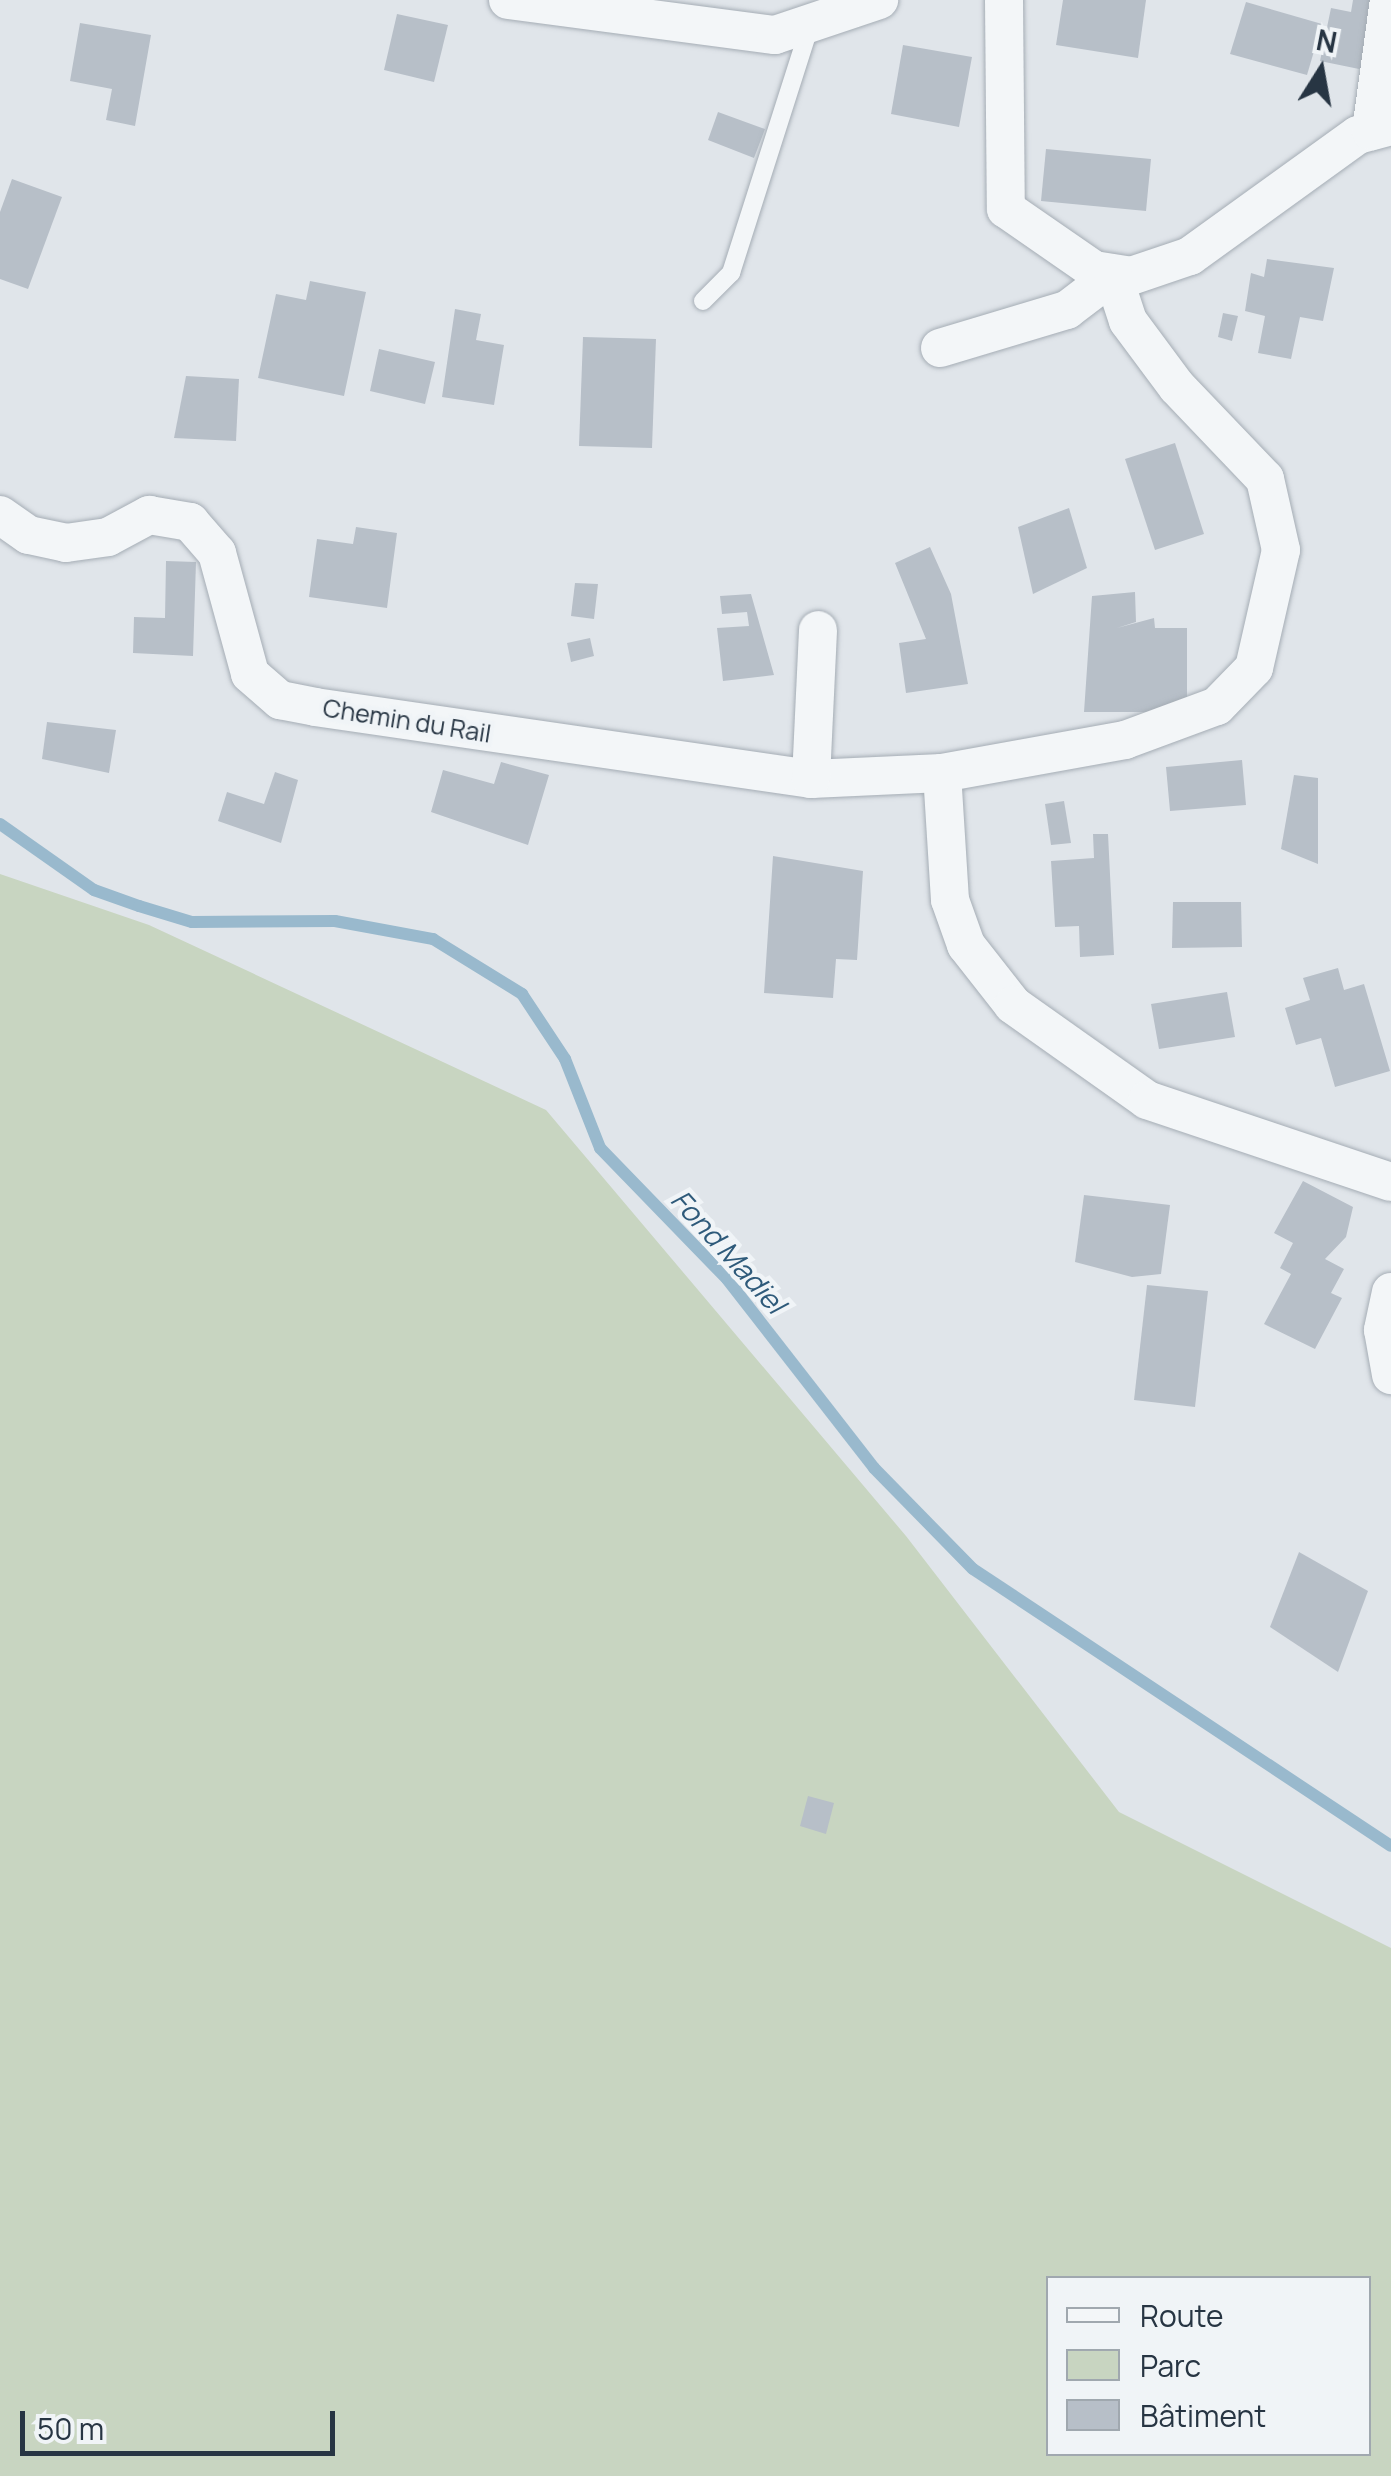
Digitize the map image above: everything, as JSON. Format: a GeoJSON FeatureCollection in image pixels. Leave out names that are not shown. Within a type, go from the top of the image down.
{"type":"FeatureCollection","features":[{"type":"Feature","properties":{"kind":"street"},"geometry":{"type":"LineString","coordinates":[[508,0],[742,34],[810,28],[878,0]]}},
{"type":"Feature","properties":{"kind":"street"},"geometry":{"type":"LineString","coordinates":[[1004,0],[1006,209],[1044,244],[1114,275]]}},
{"type":"Feature","properties":{"kind":"street"},"geometry":{"type":"LineString","coordinates":[[940,348],[1067,310],[1114,275],[1190,256],[1381,129],[1389,0]]}},
{"type":"Feature","properties":{"kind":"street","name":"Chemin du Rail"},"geometry":{"type":"LineString","coordinates":[[0,515],[29,535],[66,543],[108,537],[149,515],[190,522],[216,553],[250,674],[280,700],[811,779],[942,773],[1125,740],[1217,706],[1254,668],[1270,623],[1282,550],[1266,479],[1158,360],[1128,321],[1114,275]]}},
{"type":"Feature","properties":{"kind":"street"},"geometry":{"type":"LineString","coordinates":[[811,779],[818,630]]}},
{"type":"Feature","properties":{"kind":"street"},"geometry":{"type":"LineString","coordinates":[[942,773],[950,900],[966,945],[1013,1005],[1147,1100],[1391,1182]]}},
{"type":"Feature","properties":{"kind":"street"},"geometry":{"type":"LineString","coordinates":[[1391,1292],[1383,1330],[1391,1375]]}},
{"type":"Feature","properties":{"kind":"lane"},"geometry":{"type":"LineString","coordinates":[[703,301],[731,273],[751,222],[810,28]]}},
{"type":"Feature","properties":{"kind":"green space"},"geometry":{"type":"Polygon","coordinates":[[[0,874],[149,925],[546,1110],[906,1536],[1119,1812],[1391,1948],[1391,2476],[0,2476],[0,874]]]}},
{"type":"Feature","properties":{"kind":"building"},"geometry":{"type":"Polygon","coordinates":[[[1063,0],[1146,0],[1138,58],[1056,45],[1063,0]]]}},
{"type":"Feature","properties":{"kind":"building"},"geometry":{"type":"Polygon","coordinates":[[[1353,0],[1377,0],[1364,70],[1320,61],[1331,8],[1351,12],[1353,0]]]}},
{"type":"Feature","properties":{"kind":"building"},"geometry":{"type":"Polygon","coordinates":[[[1246,2],[1322,24],[1307,75],[1230,54],[1246,2]]]}},
{"type":"Feature","properties":{"kind":"building"},"geometry":{"type":"Polygon","coordinates":[[[397,14],[448,25],[434,82],[384,70],[397,14]]]}},
{"type":"Feature","properties":{"kind":"building"},"geometry":{"type":"Polygon","coordinates":[[[80,23],[151,35],[135,126],[106,120],[112,89],[70,81],[80,23]]]}},
{"type":"Feature","properties":{"kind":"building"},"geometry":{"type":"Polygon","coordinates":[[[903,45],[972,57],[959,127],[891,114],[903,45]]]}},
{"type":"Feature","properties":{"kind":"building"},"geometry":{"type":"Polygon","coordinates":[[[718,112],[765,129],[754,158],[708,140],[718,112]]]}},
{"type":"Feature","properties":{"kind":"building"},"geometry":{"type":"Polygon","coordinates":[[[1046,149],[1151,159],[1146,211],[1041,201],[1046,149]]]}},
{"type":"Feature","properties":{"kind":"building"},"geometry":{"type":"Polygon","coordinates":[[[12,179],[62,197],[28,289],[0,279],[0,212],[12,179]]]}},
{"type":"Feature","properties":{"kind":"building"},"geometry":{"type":"Polygon","coordinates":[[[1267,259],[1334,268],[1323,321],[1300,317],[1291,359],[1258,353],[1265,316],[1245,311],[1251,273],[1264,277],[1267,259]]]}},
{"type":"Feature","properties":{"kind":"building"},"geometry":{"type":"Polygon","coordinates":[[[310,281],[366,292],[344,396],[258,378],[276,294],[306,300],[310,281]]]}},
{"type":"Feature","properties":{"kind":"building"},"geometry":{"type":"Polygon","coordinates":[[[455,309],[481,314],[476,340],[504,345],[494,405],[442,397],[455,309]]]}},
{"type":"Feature","properties":{"kind":"building"},"geometry":{"type":"Polygon","coordinates":[[[1223,313],[1238,316],[1232,341],[1218,337],[1223,313]]]}},
{"type":"Feature","properties":{"kind":"building"},"geometry":{"type":"Polygon","coordinates":[[[583,337],[656,339],[652,448],[579,446],[583,337]]]}},
{"type":"Feature","properties":{"kind":"building"},"geometry":{"type":"Polygon","coordinates":[[[379,349],[435,362],[425,404],[370,391],[379,349]]]}},
{"type":"Feature","properties":{"kind":"building"},"geometry":{"type":"Polygon","coordinates":[[[186,376],[239,379],[236,441],[174,438],[186,376]]]}},
{"type":"Feature","properties":{"kind":"building"},"geometry":{"type":"Polygon","coordinates":[[[1175,443],[1204,534],[1155,550],[1125,459],[1175,443]]]}},
{"type":"Feature","properties":{"kind":"building"},"geometry":{"type":"Polygon","coordinates":[[[1069,508],[1087,568],[1033,594],[1018,527],[1069,508]]]}},
{"type":"Feature","properties":{"kind":"building"},"geometry":{"type":"Polygon","coordinates":[[[356,527],[397,533],[387,608],[309,597],[317,539],[353,544],[356,527]]]}},
{"type":"Feature","properties":{"kind":"building"},"geometry":{"type":"Polygon","coordinates":[[[930,547],[951,594],[968,684],[906,693],[899,643],[926,639],[895,563],[930,547]]]}},
{"type":"Feature","properties":{"kind":"building"},"geometry":{"type":"Polygon","coordinates":[[[166,561],[196,562],[193,656],[133,653],[134,617],[165,618],[166,561]]]}},
{"type":"Feature","properties":{"kind":"building"},"geometry":{"type":"Polygon","coordinates":[[[575,583],[598,584],[594,619],[571,616],[575,583]]]}},
{"type":"Feature","properties":{"kind":"building"},"geometry":{"type":"Polygon","coordinates":[[[1135,592],[1136,622],[1117,628],[1154,618],[1155,628],[1187,628],[1187,712],[1084,712],[1092,596],[1135,592]]]}},
{"type":"Feature","properties":{"kind":"building"},"geometry":{"type":"Polygon","coordinates":[[[751,594],[774,675],[723,681],[717,628],[749,626],[747,612],[722,614],[720,596],[751,594]]]}},
{"type":"Feature","properties":{"kind":"building"},"geometry":{"type":"Polygon","coordinates":[[[590,638],[594,656],[571,662],[567,643],[590,638]]]}},
{"type":"Feature","properties":{"kind":"building"},"geometry":{"type":"Polygon","coordinates":[[[47,722],[116,730],[109,773],[42,759],[47,722]]]}},
{"type":"Feature","properties":{"kind":"building"},"geometry":{"type":"Polygon","coordinates":[[[1242,760],[1246,805],[1170,811],[1166,767],[1242,760]]]}},
{"type":"Feature","properties":{"kind":"building"},"geometry":{"type":"Polygon","coordinates":[[[501,762],[549,775],[528,845],[431,812],[443,770],[494,784],[501,762]]]}},
{"type":"Feature","properties":{"kind":"building"},"geometry":{"type":"Polygon","coordinates":[[[275,772],[298,780],[281,843],[218,821],[227,792],[264,804],[275,772]]]}},
{"type":"Feature","properties":{"kind":"building"},"geometry":{"type":"Polygon","coordinates":[[[1294,775],[1318,778],[1318,864],[1281,849],[1294,775]]]}},
{"type":"Feature","properties":{"kind":"building"},"geometry":{"type":"Polygon","coordinates":[[[1064,801],[1071,843],[1051,845],[1045,804],[1064,801]]]}},
{"type":"Feature","properties":{"kind":"building"},"geometry":{"type":"Polygon","coordinates":[[[1093,834],[1108,834],[1114,955],[1080,957],[1079,926],[1055,927],[1051,861],[1094,858],[1093,834]]]}},
{"type":"Feature","properties":{"kind":"building"},"geometry":{"type":"Polygon","coordinates":[[[773,856],[863,871],[857,960],[836,959],[833,998],[764,993],[773,856]]]}},
{"type":"Feature","properties":{"kind":"building"},"geometry":{"type":"Polygon","coordinates":[[[1173,902],[1241,902],[1242,947],[1172,948],[1173,902]]]}},
{"type":"Feature","properties":{"kind":"building"},"geometry":{"type":"Polygon","coordinates":[[[1338,968],[1344,990],[1364,984],[1390,1071],[1335,1087],[1321,1038],[1296,1045],[1285,1008],[1310,1000],[1303,978],[1338,968]]]}},
{"type":"Feature","properties":{"kind":"building"},"geometry":{"type":"Polygon","coordinates":[[[1227,992],[1235,1037],[1159,1049],[1151,1004],[1227,992]]]}},
{"type":"Feature","properties":{"kind":"building"},"geometry":{"type":"Polygon","coordinates":[[[1303,1181],[1353,1207],[1346,1237],[1325,1259],[1344,1269],[1331,1293],[1342,1298],[1315,1349],[1264,1324],[1291,1274],[1280,1268],[1293,1243],[1274,1233],[1303,1181]]]}},
{"type":"Feature","properties":{"kind":"building"},"geometry":{"type":"Polygon","coordinates":[[[1084,1195],[1170,1205],[1161,1274],[1132,1277],[1075,1262],[1084,1195]]]}},
{"type":"Feature","properties":{"kind":"building"},"geometry":{"type":"Polygon","coordinates":[[[1147,1285],[1208,1291],[1195,1407],[1134,1400],[1147,1285]]]}},
{"type":"Feature","properties":{"kind":"building"},"geometry":{"type":"Polygon","coordinates":[[[1299,1552],[1368,1591],[1338,1672],[1270,1627],[1299,1552]]]}},
{"type":"Feature","properties":{"kind":"building"},"geometry":{"type":"Polygon","coordinates":[[[808,1796],[834,1803],[826,1834],[800,1826],[808,1796]]]}},
{"type":"Feature","properties":{"kind":"waterway","name":"Fond Madiel"},"geometry":{"type":"LineString","coordinates":[[0,824],[94,890],[139,906],[192,922],[335,921],[433,939],[522,994],[565,1059],[600,1148],[727,1279],[874,1468],[973,1569],[1391,1846]]}}]}
